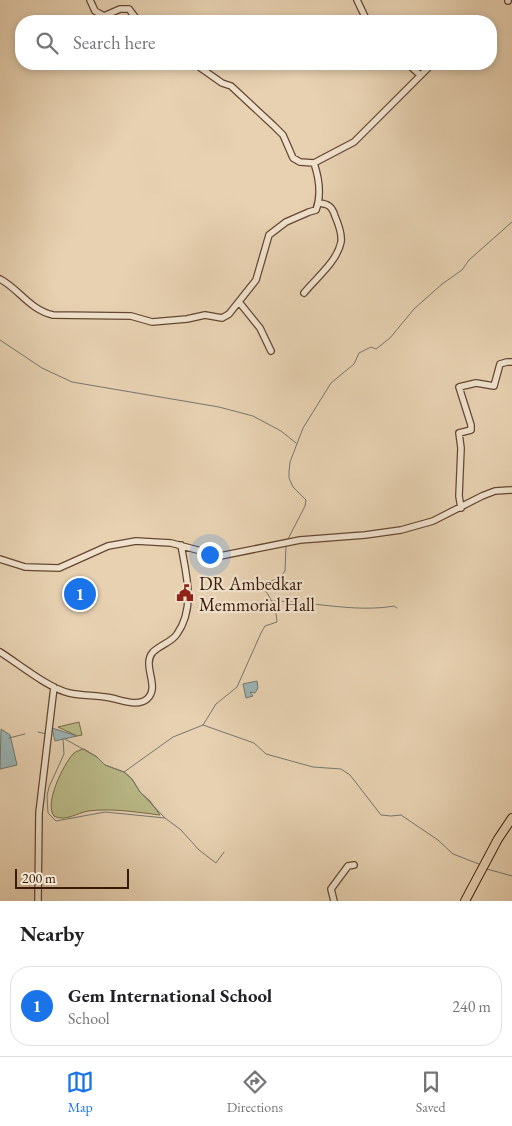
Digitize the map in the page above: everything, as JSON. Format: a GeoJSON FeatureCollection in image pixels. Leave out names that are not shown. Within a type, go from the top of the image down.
{"type":"FeatureCollection","features":[{"type":"Feature","properties":{"kind":"main road"},"geometry":{"type":"LineString","coordinates":[[466,901],[498,839],[512,818]]}},
{"type":"Feature","properties":{"kind":"street"},"geometry":{"type":"LineString","coordinates":[[90,0],[95,11],[102,15]]}},
{"type":"Feature","properties":{"kind":"street"},"geometry":{"type":"LineString","coordinates":[[358,0],[364,15]]}},
{"type":"Feature","properties":{"kind":"street"},"geometry":{"type":"LineString","coordinates":[[106,15],[120,9],[129,9],[134,15]]}},
{"type":"Feature","properties":{"kind":"street"},"geometry":{"type":"LineString","coordinates":[[204,70],[222,83],[231,86],[274,126],[283,135],[293,158],[300,162],[314,162],[354,142],[425,70]]}},
{"type":"Feature","properties":{"kind":"street"},"geometry":{"type":"LineString","coordinates":[[415,70],[420,75]]}},
{"type":"Feature","properties":{"kind":"street"},"geometry":{"type":"LineString","coordinates":[[0,279],[9,284],[43,313],[131,316],[152,322],[187,319],[205,315],[222,318],[229,314],[256,280],[269,235],[286,222],[316,210],[320,195],[318,175],[314,162]]}},
{"type":"Feature","properties":{"kind":"street"},"geometry":{"type":"LineString","coordinates":[[304,293],[335,257],[341,242],[332,207],[318,203]]}},
{"type":"Feature","properties":{"kind":"street"},"geometry":{"type":"LineString","coordinates":[[239,302],[260,328],[271,351]]}},
{"type":"Feature","properties":{"kind":"street"},"geometry":{"type":"LineString","coordinates":[[461,508],[458,496],[461,448],[459,433],[470,430],[471,425],[459,387],[476,383],[494,386],[500,364],[512,362]]}},
{"type":"Feature","properties":{"kind":"street"},"geometry":{"type":"LineString","coordinates":[[0,559],[25,567],[59,568],[108,546],[136,541],[171,543],[220,556],[300,540],[401,530],[433,521],[495,491],[512,490]]}},
{"type":"Feature","properties":{"kind":"street"},"geometry":{"type":"LineString","coordinates":[[0,652],[54,687],[68,693],[104,696],[135,703],[143,701],[148,698],[153,690],[150,657],[153,652],[177,635],[187,615],[188,587],[181,545]]}},
{"type":"Feature","properties":{"kind":"street"},"geometry":{"type":"LineString","coordinates":[[38,901],[38,812],[54,687]]}},
{"type":"Feature","properties":{"kind":"street"},"geometry":{"type":"LineString","coordinates":[[334,901],[331,889],[348,866],[354,865]]}},
{"type":"Feature","properties":{"kind":"green space"},"geometry":{"type":"Polygon","coordinates":[[[79,722],[82,735],[77,736],[58,727],[79,722]]]}},
{"type":"Feature","properties":{"kind":"green space"},"geometry":{"type":"Polygon","coordinates":[[[84,749],[97,757],[105,765],[124,772],[132,779],[140,792],[150,801],[160,815],[106,810],[88,811],[67,818],[54,816],[51,803],[60,775],[73,754],[84,749]]]}},
{"type":"Feature","properties":{"kind":"water"},"geometry":{"type":"Polygon","coordinates":[[[257,681],[258,688],[255,693],[250,692],[253,696],[246,698],[243,684],[257,681]]]}},
{"type":"Feature","properties":{"kind":"water"},"geometry":{"type":"Polygon","coordinates":[[[52,728],[77,736],[55,741],[52,728]]]}},
{"type":"Feature","properties":{"kind":"water"},"geometry":{"type":"Polygon","coordinates":[[[1,729],[10,735],[17,765],[0,769],[1,729]]]}},
{"type":"Feature","properties":{"kind":"waterway"},"geometry":{"type":"LineString","coordinates":[[288,539],[305,506],[306,500],[293,487],[289,478],[290,462],[303,428],[331,383],[354,364],[359,353],[371,347],[376,349],[390,338],[414,309],[442,284],[462,270],[469,260],[512,222]]}},
{"type":"Feature","properties":{"kind":"waterway"},"geometry":{"type":"LineString","coordinates":[[0,340],[42,368],[72,382],[219,407],[253,416],[281,431],[296,443]]}},
{"type":"Feature","properties":{"kind":"waterway"},"geometry":{"type":"LineString","coordinates":[[65,739],[97,757],[105,765],[124,772],[173,737],[203,725],[216,704],[237,687],[265,626],[277,622],[273,605],[265,590],[265,582],[279,579],[285,571],[286,546]]}},
{"type":"Feature","properties":{"kind":"waterway"},"geometry":{"type":"LineString","coordinates":[[271,601],[364,608],[394,606],[397,608]]}},
{"type":"Feature","properties":{"kind":"waterway"},"geometry":{"type":"LineString","coordinates":[[203,725],[254,743],[266,754],[313,767],[341,769],[350,775],[381,815],[401,815],[438,840],[453,854],[479,864]]}},
{"type":"Feature","properties":{"kind":"waterway"},"geometry":{"type":"LineString","coordinates":[[38,732],[47,734]]}},
{"type":"Feature","properties":{"kind":"waterway"},"geometry":{"type":"LineString","coordinates":[[9,738],[25,734]]}},
{"type":"Feature","properties":{"kind":"waterway"},"geometry":{"type":"LineString","coordinates":[[63,739],[64,754],[49,787],[47,796],[48,813],[56,821],[105,812],[165,818],[181,830],[199,850],[216,863],[224,852]]}},
{"type":"Feature","properties":{"kind":"waterway"},"geometry":{"type":"LineString","coordinates":[[124,772],[165,818]]}},
{"type":"Feature","properties":{"kind":"waterway"},"geometry":{"type":"LineString","coordinates":[[487,869],[512,876]]}},
{"type":"Feature","properties":{"kind":"place","name":"DR Ambedkar Memmorial Hall"},"geometry":{"type":"Point","coordinates":[185,593]}},
{"type":"Feature","properties":{"kind":"place","name":"Gem International School"},"geometry":{"type":"Point","coordinates":[80,594]}}]}
